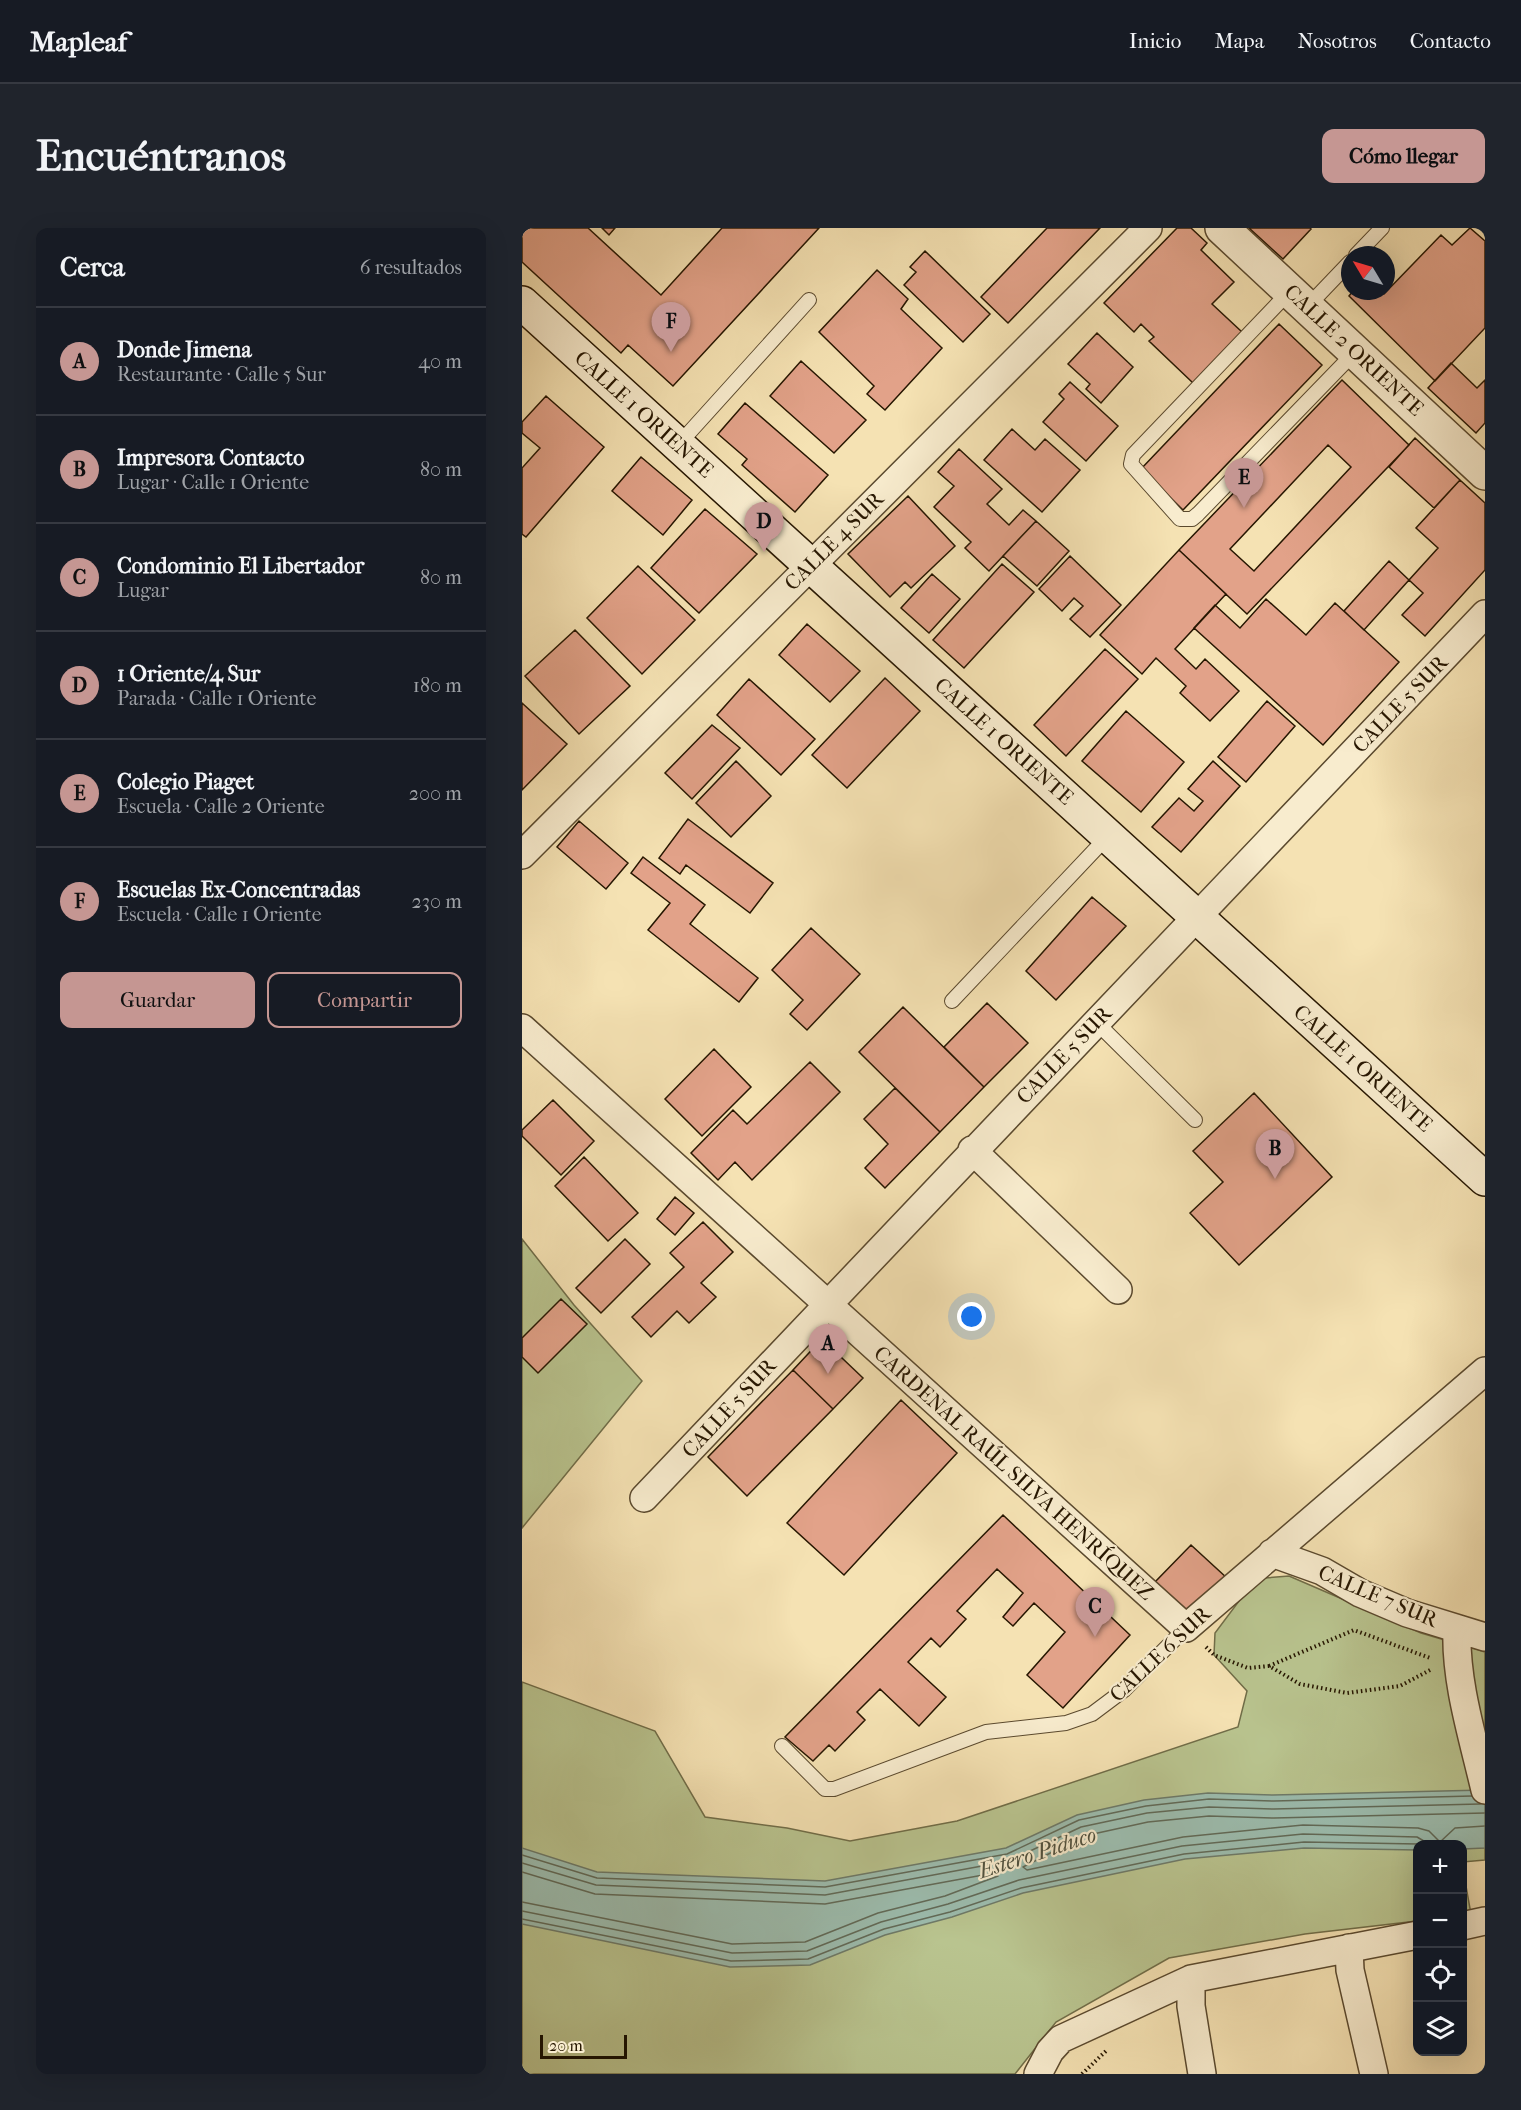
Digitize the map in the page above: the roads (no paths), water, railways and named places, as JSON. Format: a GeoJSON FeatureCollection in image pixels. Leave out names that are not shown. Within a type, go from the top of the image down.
{"type":"FeatureCollection","features":[{"type":"Feature","properties":{"kind":"main road","name":"CALLE 2 ORIENTE"},"geometry":{"type":"LineString","coordinates":[[1222,228],[1485,473]]}},
{"type":"Feature","properties":{"kind":"main road","name":"CALLE 1 ORIENTE"},"geometry":{"type":"LineString","coordinates":[[522,303],[1485,1179]]}},
{"type":"Feature","properties":{"kind":"street","name":"CALLE 4 SUR"},"geometry":{"type":"LineString","coordinates":[[522,855],[1148,228]]}},
{"type":"Feature","properties":{"kind":"street","name":"CALLE 5 SUR"},"geometry":{"type":"LineString","coordinates":[[644,1498],[972,1150],[1485,614]]}},
{"type":"Feature","properties":{"kind":"street","name":"CARDENAL RAÚL SILVA HENRÍQUEZ"},"geometry":{"type":"LineString","coordinates":[[522,1028],[1186,1628]]}},
{"type":"Feature","properties":{"kind":"street"},"geometry":{"type":"LineString","coordinates":[[972,1150],[1118,1290]]}},
{"type":"Feature","properties":{"kind":"street","name":"CALLE 6 SUR"},"geometry":{"type":"LineString","coordinates":[[1186,1628],[1485,1371]]}},
{"type":"Feature","properties":{"kind":"street","name":"CALLE 7 SUR"},"geometry":{"type":"LineString","coordinates":[[1272,1553],[1322,1571],[1360,1593],[1407,1613],[1485,1637]]}},
{"type":"Feature","properties":{"kind":"street"},"geometry":{"type":"LineString","coordinates":[[1457,1629],[1456,1646],[1451,1663],[1463,1693],[1485,1790]]}},
{"type":"Feature","properties":{"kind":"street"},"geometry":{"type":"LineString","coordinates":[[1467,1925],[1485,1921]]}},
{"type":"Feature","properties":{"kind":"street"},"geometry":{"type":"LineString","coordinates":[[1038,2074],[1050,2051],[1061,2039],[1191,1979],[1413,1936]]}},
{"type":"Feature","properties":{"kind":"street"},"geometry":{"type":"LineString","coordinates":[[1349,1948],[1350,1970],[1374,2074]]}},
{"type":"Feature","properties":{"kind":"street"},"geometry":{"type":"LineString","coordinates":[[1191,1979],[1191,2006],[1202,2074]]}},
{"type":"Feature","properties":{"kind":"lane"},"geometry":{"type":"LineString","coordinates":[[1365,246],[1382,228]]}},
{"type":"Feature","properties":{"kind":"lane"},"geometry":{"type":"LineString","coordinates":[[1341,268],[1298,299],[1133,455],[1131,464],[1180,519],[1192,519],[1355,352]]}},
{"type":"Feature","properties":{"kind":"lane"},"geometry":{"type":"LineString","coordinates":[[678,445],[809,300]]}},
{"type":"Feature","properties":{"kind":"lane"},"geometry":{"type":"LineString","coordinates":[[952,1001],[1108,836]]}},
{"type":"Feature","properties":{"kind":"lane"},"geometry":{"type":"LineString","coordinates":[[1096,1022],[1195,1120]]}},
{"type":"Feature","properties":{"kind":"lane","name":"CALLE 6 SUR"},"geometry":{"type":"LineString","coordinates":[[782,1746],[825,1789],[834,1789],[986,1732],[1066,1724],[1092,1714],[1124,1690],[1186,1628]]}},
{"type":"Feature","properties":{"kind":"water","name":"Estero Piduco"},"geometry":{"type":"Polygon","coordinates":[[[1485,1790],[1485,1848],[1467,1849],[1467,1840],[1413,1840],[1413,1850],[1304,1848],[1185,1859],[1023,1893],[952,1917],[885,1935],[810,1965],[730,1967],[522,1924],[522,1848],[597,1872],[825,1881],[1006,1848],[1077,1815],[1144,1800],[1208,1793],[1273,1795],[1485,1790]]]}},
{"type":"Feature","properties":{"kind":"place","name":"Escuelas Ex-Concentradas"},"geometry":{"type":"Point","coordinates":[671,352]}},
{"type":"Feature","properties":{"kind":"place","name":"Colegio Piaget"},"geometry":{"type":"Point","coordinates":[1244,508]}},
{"type":"Feature","properties":{"kind":"place","name":"1 Oriente/4 Sur"},"geometry":{"type":"Point","coordinates":[764,552]}},
{"type":"Feature","properties":{"kind":"place","name":"Impresora Contacto"},"geometry":{"type":"Point","coordinates":[1275,1179]}},
{"type":"Feature","properties":{"kind":"place","name":"Donde Jimena"},"geometry":{"type":"Point","coordinates":[828,1374]}},
{"type":"Feature","properties":{"kind":"place","name":"Condominio El Libertador"},"geometry":{"type":"Point","coordinates":[1095,1637]}}]}
